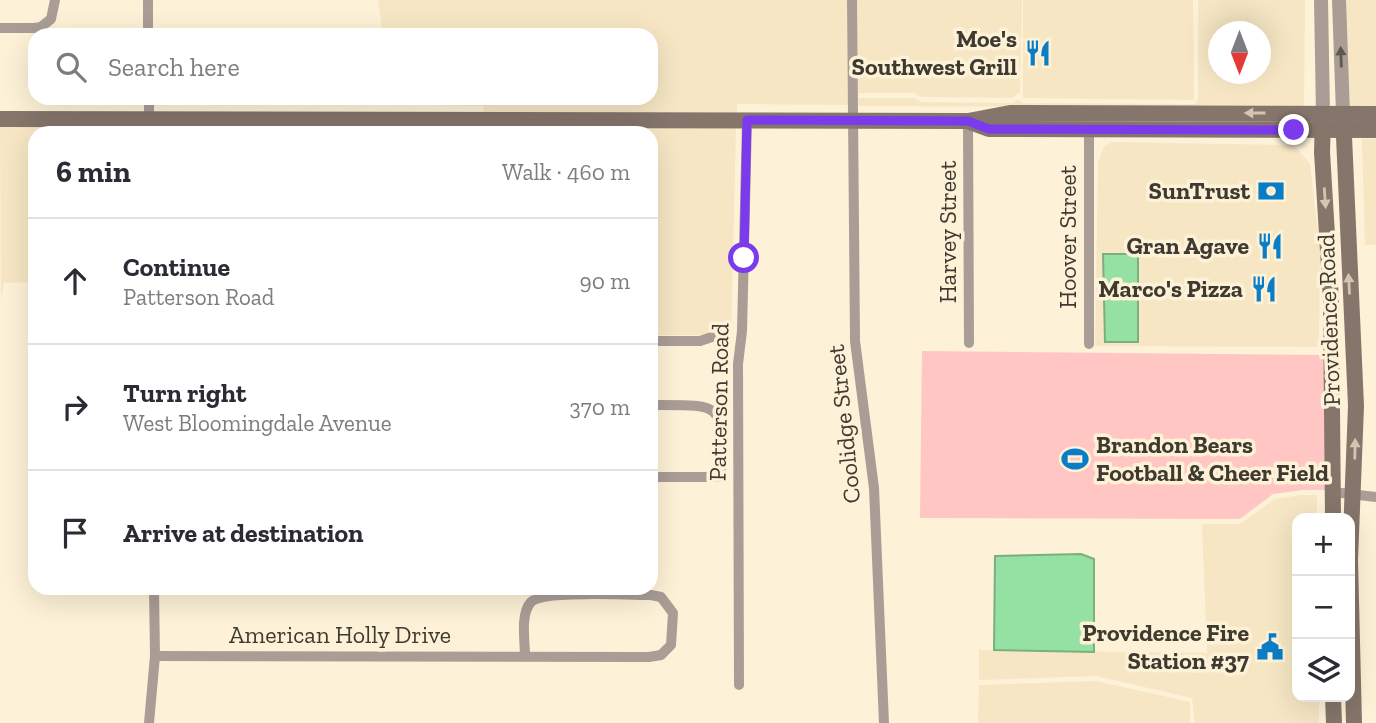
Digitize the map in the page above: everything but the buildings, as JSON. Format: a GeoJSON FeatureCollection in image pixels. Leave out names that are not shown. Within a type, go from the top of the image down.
{"type":"FeatureCollection","features":[{"type":"Feature","properties":{"kind":"main road"},"geometry":{"type":"LineString","coordinates":[[521,126],[747,120],[968,121],[1010,113],[1323,122]]}},
{"type":"Feature","properties":{"kind":"main road"},"geometry":{"type":"LineString","coordinates":[[1006,129],[1020,122],[1072,121],[1079,118],[1081,113]]}},
{"type":"Feature","properties":{"kind":"main road"},"geometry":{"type":"LineString","coordinates":[[968,121],[989,129],[1089,129],[1344,122],[1376,114]]}},
{"type":"Feature","properties":{"kind":"main road"},"geometry":{"type":"LineString","coordinates":[[0,119],[149,126]]}},
{"type":"Feature","properties":{"kind":"main road","name":"Providence Road"},"geometry":{"type":"LineString","coordinates":[[1323,122],[1331,300],[1333,513]]}},
{"type":"Feature","properties":{"kind":"main road"},"geometry":{"type":"LineString","coordinates":[[1344,122],[1376,130]]}},
{"type":"Feature","properties":{"kind":"main road","name":"Providence Road"},"geometry":{"type":"LineString","coordinates":[[1344,122],[1356,405],[1350,559],[1354,723]]}},
{"type":"Feature","properties":{"kind":"main road"},"geometry":{"type":"LineString","coordinates":[[1333,702],[1334,723]]}},
{"type":"Feature","properties":{"kind":"street"},"geometry":{"type":"LineString","coordinates":[[0,28],[41,27],[51,19],[55,0]]}},
{"type":"Feature","properties":{"kind":"street"},"geometry":{"type":"LineString","coordinates":[[148,0],[148,28]]}},
{"type":"Feature","properties":{"kind":"street","name":"Coolidge Street"},"geometry":{"type":"LineString","coordinates":[[852,0],[855,341],[874,488],[884,723]]}},
{"type":"Feature","properties":{"kind":"street","name":"Providence Road"},"geometry":{"type":"LineString","coordinates":[[1321,0],[1323,122]]}},
{"type":"Feature","properties":{"kind":"street","name":"Providence Road"},"geometry":{"type":"LineString","coordinates":[[1339,0],[1344,122]]}},
{"type":"Feature","properties":{"kind":"street"},"geometry":{"type":"LineString","coordinates":[[149,105],[149,126]]}},
{"type":"Feature","properties":{"kind":"street","name":"Patterson Road"},"geometry":{"type":"LineString","coordinates":[[738,685],[738,364],[742,319],[747,120]]}},
{"type":"Feature","properties":{"kind":"street","name":"Harvey Street"},"geometry":{"type":"LineString","coordinates":[[968,121],[969,342]]}},
{"type":"Feature","properties":{"kind":"street","name":"Hoover Street"},"geometry":{"type":"LineString","coordinates":[[1089,129],[1089,345]]}},
{"type":"Feature","properties":{"kind":"street"},"geometry":{"type":"LineString","coordinates":[[658,341],[699,341],[715,336]]}},
{"type":"Feature","properties":{"kind":"street"},"geometry":{"type":"LineString","coordinates":[[658,405],[701,405],[714,411],[721,424],[721,477],[658,477]]}},
{"type":"Feature","properties":{"kind":"street"},"geometry":{"type":"LineString","coordinates":[[1333,492],[1376,496]]}},
{"type":"Feature","properties":{"kind":"street"},"geometry":{"type":"LineString","coordinates":[[149,723],[155,656],[155,595]]}},
{"type":"Feature","properties":{"kind":"street","name":"American Holly Drive"},"geometry":{"type":"LineString","coordinates":[[155,656],[649,657],[661,655],[671,645],[673,613],[661,597],[651,595],[548,595],[531,602],[527,611],[525,656]]}},
{"type":"Feature","properties":{"kind":"shaded area"},"geometry":{"type":"Polygon","coordinates":[[[378,0],[847,0],[848,105],[737,104],[737,114],[485,115],[483,106],[438,105],[658,105],[658,28],[382,28],[378,0]]]}},
{"type":"Feature","properties":{"kind":"shaded area"},"geometry":{"type":"Polygon","coordinates":[[[856,0],[1022,0],[1020,92],[1012,98],[857,93],[856,0]]]}},
{"type":"Feature","properties":{"kind":"shaded area"},"geometry":{"type":"Polygon","coordinates":[[[1023,0],[1193,0],[1194,100],[1023,98],[1023,0]]]}},
{"type":"Feature","properties":{"kind":"shaded area"},"geometry":{"type":"Polygon","coordinates":[[[1198,0],[1305,0],[1304,108],[858,106],[858,98],[914,98],[921,102],[1012,103],[1019,100],[1023,103],[1195,104],[1198,100],[1198,0]]]}},
{"type":"Feature","properties":{"kind":"shaded area"},"geometry":{"type":"Polygon","coordinates":[[[1345,0],[1376,0],[1376,106],[1350,106],[1345,0]]]}},
{"type":"Feature","properties":{"kind":"shaded area"},"geometry":{"type":"Polygon","coordinates":[[[0,125],[144,125],[28,126],[28,282],[4,283],[1,300],[0,125]]]}},
{"type":"Feature","properties":{"kind":"shaded area"},"geometry":{"type":"Polygon","coordinates":[[[154,125],[275,125],[275,126],[154,125]]]}},
{"type":"Feature","properties":{"kind":"shaded area"},"geometry":{"type":"Polygon","coordinates":[[[658,126],[736,126],[731,337],[721,337],[717,329],[707,335],[658,335],[658,126]]]}},
{"type":"Feature","properties":{"kind":"shaded area"},"geometry":{"type":"Polygon","coordinates":[[[1362,139],[1376,139],[1376,245],[1365,245],[1362,139]]]}},
{"type":"Feature","properties":{"kind":"shaded area"},"geometry":{"type":"Polygon","coordinates":[[[1111,142],[1292,145],[1299,151],[1310,164],[1320,249],[1319,347],[1095,346],[1098,162],[1104,147],[1111,142]]]}},
{"type":"Feature","properties":{"kind":"shaded area"},"geometry":{"type":"Polygon","coordinates":[[[1103,254],[1138,254],[1138,342],[1105,342],[1103,254]]]}},
{"type":"Feature","properties":{"kind":"shaded area"},"geometry":{"type":"Polygon","coordinates":[[[922,351],[1325,355],[1327,490],[1273,494],[1240,519],[920,518],[922,351]]]}},
{"type":"Feature","properties":{"kind":"shaded area"},"geometry":{"type":"Polygon","coordinates":[[[1317,495],[1317,513],[1292,513],[1292,702],[1319,702],[1319,723],[1195,723],[1192,698],[1096,676],[979,680],[979,650],[1207,653],[1202,524],[1240,524],[1275,499],[1317,495]]]}},
{"type":"Feature","properties":{"kind":"shaded area"},"geometry":{"type":"Polygon","coordinates":[[[1081,554],[1094,559],[1094,652],[994,650],[995,556],[1081,554]]]}},
{"type":"Feature","properties":{"kind":"shaded area"},"geometry":{"type":"Polygon","coordinates":[[[1096,681],[1190,702],[1190,723],[978,723],[979,685],[1096,681]]]}},
{"type":"Feature","properties":{"kind":"place","name":"Moe's Southwest Grill"},"geometry":{"type":"Point","coordinates":[1038,53]}},
{"type":"Feature","properties":{"kind":"place","name":"SunTrust"},"geometry":{"type":"Point","coordinates":[1271,191]}},
{"type":"Feature","properties":{"kind":"place","name":"Gran Agave"},"geometry":{"type":"Point","coordinates":[1270,246]}},
{"type":"Feature","properties":{"kind":"place","name":"Marco's Pizza"},"geometry":{"type":"Point","coordinates":[1264,289]}},
{"type":"Feature","properties":{"kind":"place","name":"Brandon Bears Football & Cheer Field"},"geometry":{"type":"Point","coordinates":[1075,459]}},
{"type":"Feature","properties":{"kind":"place","name":"Providence Fire Station #37"},"geometry":{"type":"Point","coordinates":[1270,647]}},
{"type":"Feature","properties":{"kind":"route"},"geometry":{"type":"LineString","coordinates":[[744,258],[747,120],[968,121],[989,129],[1294,130]]}}]}
